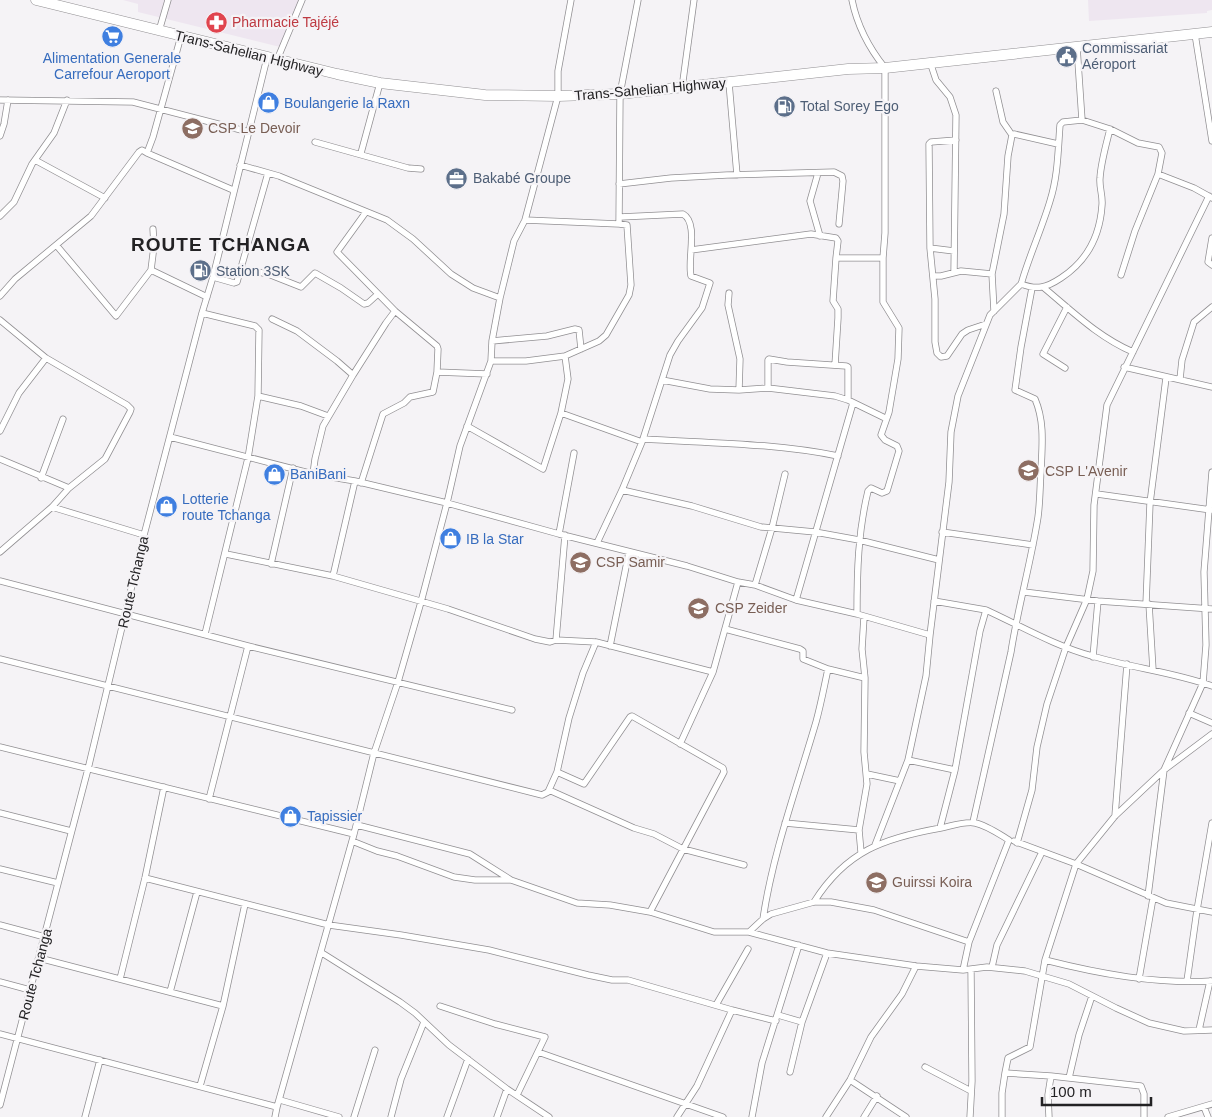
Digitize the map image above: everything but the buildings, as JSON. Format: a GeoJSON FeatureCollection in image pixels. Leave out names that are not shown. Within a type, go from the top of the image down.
{"type":"FeatureCollection","features":[{"type":"Feature","properties":{"kind":"highway","name":"Trans-Sahelian Highway"},"geometry":{"type":"LineString","coordinates":[[36,0],[272,59],[380,83],[485,95],[558,96],[620,94],[848,69],[885,68],[1212,32]]}},
{"type":"Feature","properties":{"kind":"street"},"geometry":{"type":"LineString","coordinates":[[159,31],[168,0]]}},
{"type":"Feature","properties":{"kind":"street","name":"Route Tchanga"},"geometry":{"type":"LineString","coordinates":[[0,1105],[88,769],[144,535],[213,277],[233,190],[272,59],[302,0]]}},
{"type":"Feature","properties":{"kind":"street"},"geometry":{"type":"LineString","coordinates":[[275,1117],[322,953],[374,753],[398,682],[421,602],[460,446],[487,374],[500,298],[514,241],[525,220],[558,96],[558,71],[570,0]]}},
{"type":"Feature","properties":{"kind":"street"},"geometry":{"type":"LineString","coordinates":[[620,221],[620,94],[638,0]]}},
{"type":"Feature","properties":{"kind":"street"},"geometry":{"type":"LineString","coordinates":[[682,88],[694,0]]}},
{"type":"Feature","properties":{"kind":"street"},"geometry":{"type":"LineString","coordinates":[[852,0],[863,35],[885,68],[883,302],[898,328],[898,359],[890,404],[882,434],[885,440],[897,446],[899,452],[887,491],[882,493],[871,488],[868,491],[862,513],[857,568],[857,614]]}},
{"type":"Feature","properties":{"kind":"street"},"geometry":{"type":"LineString","coordinates":[[1196,34],[1212,141]]}},
{"type":"Feature","properties":{"kind":"street"},"geometry":{"type":"LineString","coordinates":[[147,153],[162,108],[181,36]]}},
{"type":"Feature","properties":{"kind":"street"},"geometry":{"type":"LineString","coordinates":[[1077,47],[1082,120]]}},
{"type":"Feature","properties":{"kind":"street"},"geometry":{"type":"LineString","coordinates":[[930,62],[936,80],[950,97],[956,115],[954,272]]}},
{"type":"Feature","properties":{"kind":"street"},"geometry":{"type":"LineString","coordinates":[[360,153],[380,83]]}},
{"type":"Feature","properties":{"kind":"street"},"geometry":{"type":"LineString","coordinates":[[729,83],[737,175]]}},
{"type":"Feature","properties":{"kind":"street"},"geometry":{"type":"LineString","coordinates":[[994,310],[992,274],[1004,214],[1008,156],[1012,135],[1003,122],[996,91]]}},
{"type":"Feature","properties":{"kind":"street"},"geometry":{"type":"LineString","coordinates":[[0,100],[133,102],[249,132]]}},
{"type":"Feature","properties":{"kind":"street"},"geometry":{"type":"LineString","coordinates":[[0,136],[8,100]]}},
{"type":"Feature","properties":{"kind":"street"},"geometry":{"type":"LineString","coordinates":[[0,216],[14,202],[35,160],[54,133],[67,100]]}},
{"type":"Feature","properties":{"kind":"street"},"geometry":{"type":"LineString","coordinates":[[875,845],[908,760],[926,676],[949,482],[953,414],[958,396],[986,324],[994,310],[1021,284],[1050,201],[1057,165],[1061,123],[1082,120],[1110,129],[1133,140],[1159,147],[1162,153],[1158,174],[1135,231],[1121,275]]}},
{"type":"Feature","properties":{"kind":"street"},"geometry":{"type":"LineString","coordinates":[[1021,284],[1032,288],[1052,284],[1072,270],[1087,255],[1099,226],[1102,204],[1099,179],[1110,129]]}},
{"type":"Feature","properties":{"kind":"street"},"geometry":{"type":"LineString","coordinates":[[1012,135],[1058,144]]}},
{"type":"Feature","properties":{"kind":"street"},"geometry":{"type":"LineString","coordinates":[[956,140],[929,143],[930,248],[934,276],[935,342],[938,355],[947,356],[962,334],[986,324]]}},
{"type":"Feature","properties":{"kind":"street"},"geometry":{"type":"LineString","coordinates":[[315,142],[360,153],[408,168],[421,169]]}},
{"type":"Feature","properties":{"kind":"street"},"geometry":{"type":"LineString","coordinates":[[0,296],[15,280],[91,216],[142,150],[233,190]]}},
{"type":"Feature","properties":{"kind":"street"},"geometry":{"type":"LineString","coordinates":[[35,160],[105,198]]}},
{"type":"Feature","properties":{"kind":"street"},"geometry":{"type":"LineString","coordinates":[[240,165],[268,173],[387,220],[413,239],[451,274],[473,288],[500,298]]}},
{"type":"Feature","properties":{"kind":"street"},"geometry":{"type":"LineString","coordinates":[[619,184],[671,178],[834,172],[842,176],[839,224]]}},
{"type":"Feature","properties":{"kind":"street"},"geometry":{"type":"LineString","coordinates":[[213,277],[236,283],[242,269],[268,173]]}},
{"type":"Feature","properties":{"kind":"street"},"geometry":{"type":"LineString","coordinates":[[818,173],[810,201],[820,236]]}},
{"type":"Feature","properties":{"kind":"street"},"geometry":{"type":"LineString","coordinates":[[1017,842],[1032,790],[1037,747],[1047,704],[1066,647],[1087,599],[1094,571],[1094,505],[1108,405],[1124,367],[1210,197],[1194,188],[1158,174]]}},
{"type":"Feature","properties":{"kind":"street"},"geometry":{"type":"LineString","coordinates":[[333,576],[358,482],[384,414],[404,403],[410,397],[433,392],[437,372],[437,346],[395,311],[337,252],[366,212]]}},
{"type":"Feature","properties":{"kind":"street"},"geometry":{"type":"LineString","coordinates":[[525,220],[620,221],[683,214],[689,218],[692,276],[710,284],[699,312],[670,355],[643,441],[597,543]]}},
{"type":"Feature","properties":{"kind":"street"},"geometry":{"type":"LineString","coordinates":[[490,361],[565,356],[606,335],[629,295],[631,285],[628,225],[620,221]]}},
{"type":"Feature","properties":{"kind":"street"},"geometry":{"type":"LineString","coordinates":[[57,246],[116,316],[151,270],[154,246],[153,229]]}},
{"type":"Feature","properties":{"kind":"street"},"geometry":{"type":"LineString","coordinates":[[691,250],[803,235],[835,238],[838,240],[833,301],[838,309],[835,365]]}},
{"type":"Feature","properties":{"kind":"street"},"geometry":{"type":"LineString","coordinates":[[1212,238],[1208,262],[1212,265]]}},
{"type":"Feature","properties":{"kind":"street"},"geometry":{"type":"LineString","coordinates":[[930,248],[954,250]]}},
{"type":"Feature","properties":{"kind":"street"},"geometry":{"type":"LineString","coordinates":[[836,258],[883,258]]}},
{"type":"Feature","properties":{"kind":"street"},"geometry":{"type":"LineString","coordinates":[[242,269],[268,274],[301,287],[315,273],[364,304],[368,303],[378,294]]}},
{"type":"Feature","properties":{"kind":"street"},"geometry":{"type":"LineString","coordinates":[[151,270],[207,297]]}},
{"type":"Feature","properties":{"kind":"street"},"geometry":{"type":"LineString","coordinates":[[934,276],[961,271],[992,274]]}},
{"type":"Feature","properties":{"kind":"street"},"geometry":{"type":"LineString","coordinates":[[1043,286],[1097,333],[1116,345],[1133,352]]}},
{"type":"Feature","properties":{"kind":"street"},"geometry":{"type":"LineString","coordinates":[[973,822],[1015,624],[1024,592],[1038,515],[1043,437],[1036,400],[1015,390],[1032,288]]}},
{"type":"Feature","properties":{"kind":"street"},"geometry":{"type":"LineString","coordinates":[[728,293],[728,305],[740,359],[739,390]]}},
{"type":"Feature","properties":{"kind":"street"},"geometry":{"type":"LineString","coordinates":[[1065,368],[1042,354],[1067,307]]}},
{"type":"Feature","properties":{"kind":"street"},"geometry":{"type":"LineString","coordinates":[[1180,379],[1182,360],[1194,322],[1212,308]]}},
{"type":"Feature","properties":{"kind":"street"},"geometry":{"type":"LineString","coordinates":[[313,474],[323,431],[322,428],[328,416],[395,311]]}},
{"type":"Feature","properties":{"kind":"street"},"geometry":{"type":"LineString","coordinates":[[202,313],[258,328],[258,396],[248,458],[205,634]]}},
{"type":"Feature","properties":{"kind":"street"},"geometry":{"type":"LineString","coordinates":[[272,319],[297,331],[353,375]]}},
{"type":"Feature","properties":{"kind":"street"},"geometry":{"type":"LineString","coordinates":[[0,320],[46,358],[131,409],[109,453],[99,464],[68,488],[52,507],[0,552]]}},
{"type":"Feature","properties":{"kind":"street"},"geometry":{"type":"LineString","coordinates":[[492,341],[547,336],[575,329],[579,330],[581,349]]}},
{"type":"Feature","properties":{"kind":"street"},"geometry":{"type":"LineString","coordinates":[[467,426],[543,469],[568,379],[565,356]]}},
{"type":"Feature","properties":{"kind":"street"},"geometry":{"type":"LineString","coordinates":[[0,431],[13,403],[46,358]]}},
{"type":"Feature","properties":{"kind":"street"},"geometry":{"type":"LineString","coordinates":[[768,388],[769,359],[848,367],[850,401],[838,456],[796,600]]}},
{"type":"Feature","properties":{"kind":"street"},"geometry":{"type":"LineString","coordinates":[[1124,367],[1212,387]]}},
{"type":"Feature","properties":{"kind":"street"},"geometry":{"type":"LineString","coordinates":[[437,372],[487,374]]}},
{"type":"Feature","properties":{"kind":"street"},"geometry":{"type":"LineString","coordinates":[[1153,670],[1148,604],[1150,503],[1166,378]]}},
{"type":"Feature","properties":{"kind":"street"},"geometry":{"type":"LineString","coordinates":[[662,380],[710,389],[768,388],[835,396],[886,418]]}},
{"type":"Feature","properties":{"kind":"street"},"geometry":{"type":"LineString","coordinates":[[258,396],[301,406],[328,416]]}},
{"type":"Feature","properties":{"kind":"street"},"geometry":{"type":"LineString","coordinates":[[560,413],[643,441],[747,445],[818,452],[838,456]]}},
{"type":"Feature","properties":{"kind":"street"},"geometry":{"type":"LineString","coordinates":[[41,478],[64,419]]}},
{"type":"Feature","properties":{"kind":"street"},"geometry":{"type":"LineString","coordinates":[[170,437],[313,474],[358,482],[447,503],[562,535],[687,566],[738,582],[755,585],[796,600],[857,614],[930,635]]}},
{"type":"Feature","properties":{"kind":"street"},"geometry":{"type":"LineString","coordinates":[[556,640],[562,535],[574,453]]}},
{"type":"Feature","properties":{"kind":"street"},"geometry":{"type":"LineString","coordinates":[[0,459],[68,488]]}},
{"type":"Feature","properties":{"kind":"street"},"geometry":{"type":"LineString","coordinates":[[270,564],[293,468]]}},
{"type":"Feature","properties":{"kind":"street"},"geometry":{"type":"LineString","coordinates":[[1139,979],[1164,770],[1203,683],[1209,609],[1204,572],[1212,472]]}},
{"type":"Feature","properties":{"kind":"street"},"geometry":{"type":"LineString","coordinates":[[755,585],[772,528],[785,474]]}},
{"type":"Feature","properties":{"kind":"street"},"geometry":{"type":"LineString","coordinates":[[622,490],[692,506],[748,524],[815,532],[859,540],[940,560]]}},
{"type":"Feature","properties":{"kind":"street"},"geometry":{"type":"LineString","coordinates":[[1096,494],[1210,510]]}},
{"type":"Feature","properties":{"kind":"street"},"geometry":{"type":"LineString","coordinates":[[52,507],[144,535]]}},
{"type":"Feature","properties":{"kind":"street"},"geometry":{"type":"LineString","coordinates":[[942,532],[1032,545]]}},
{"type":"Feature","properties":{"kind":"street"},"geometry":{"type":"LineString","coordinates":[[610,646],[629,552]]}},
{"type":"Feature","properties":{"kind":"street"},"geometry":{"type":"LineString","coordinates":[[226,554],[333,576],[535,639],[550,642],[556,640],[596,642],[713,672]]}},
{"type":"Feature","properties":{"kind":"street"},"geometry":{"type":"LineString","coordinates":[[0,581],[248,646],[512,710]]}},
{"type":"Feature","properties":{"kind":"street"},"geometry":{"type":"LineString","coordinates":[[680,744],[713,672],[738,582]]}},
{"type":"Feature","properties":{"kind":"street"},"geometry":{"type":"LineString","coordinates":[[1024,592],[1098,601],[1209,609]]}},
{"type":"Feature","properties":{"kind":"street"},"geometry":{"type":"LineString","coordinates":[[934,601],[986,610],[1066,647],[1093,656],[1212,686]]}},
{"type":"Feature","properties":{"kind":"street"},"geometry":{"type":"LineString","coordinates":[[1093,656],[1098,601]]}},
{"type":"Feature","properties":{"kind":"street"},"geometry":{"type":"LineString","coordinates":[[940,828],[955,770],[980,631],[986,610]]}},
{"type":"Feature","properties":{"kind":"street"},"geometry":{"type":"LineString","coordinates":[[861,852],[859,830],[866,795],[867,774],[864,752],[865,678],[862,649],[864,617]]}},
{"type":"Feature","properties":{"kind":"street"},"geometry":{"type":"LineString","coordinates":[[725,629],[803,651],[803,659],[828,669],[865,678]]}},
{"type":"Feature","properties":{"kind":"street"},"geometry":{"type":"LineString","coordinates":[[0,659],[108,688],[545,795],[557,772],[569,718],[582,673],[596,642]]}},
{"type":"Feature","properties":{"kind":"street"},"geometry":{"type":"LineString","coordinates":[[209,799],[248,646]]}},
{"type":"Feature","properties":{"kind":"street"},"geometry":{"type":"LineString","coordinates":[[1115,816],[1127,664]]}},
{"type":"Feature","properties":{"kind":"street"},"geometry":{"type":"LineString","coordinates":[[763,919],[767,890],[816,719],[828,669]]}},
{"type":"Feature","properties":{"kind":"street"},"geometry":{"type":"LineString","coordinates":[[1189,713],[1212,723]]}},
{"type":"Feature","properties":{"kind":"street"},"geometry":{"type":"LineString","coordinates":[[557,772],[584,784],[631,716],[724,770],[650,912]]}},
{"type":"Feature","properties":{"kind":"street"},"geometry":{"type":"LineString","coordinates":[[1002,1117],[1002,1093],[1008,1058],[1030,1046],[1045,960],[1076,864],[1115,816],[1164,770],[1212,734]]}},
{"type":"Feature","properties":{"kind":"street"},"geometry":{"type":"LineString","coordinates":[[0,747],[209,799],[353,838],[377,852],[397,856],[454,877],[475,880],[511,880]]}},
{"type":"Feature","properties":{"kind":"street"},"geometry":{"type":"LineString","coordinates":[[908,760],[955,770]]}},
{"type":"Feature","properties":{"kind":"street"},"geometry":{"type":"LineString","coordinates":[[867,774],[900,781]]}},
{"type":"Feature","properties":{"kind":"street"},"geometry":{"type":"LineString","coordinates":[[120,979],[164,788]]}},
{"type":"Feature","properties":{"kind":"street"},"geometry":{"type":"LineString","coordinates":[[549,790],[634,828],[654,834],[684,850],[744,865]]}},
{"type":"Feature","properties":{"kind":"street"},"geometry":{"type":"LineString","coordinates":[[0,812],[71,831]]}},
{"type":"Feature","properties":{"kind":"street"},"geometry":{"type":"LineString","coordinates":[[814,902],[840,870],[861,852],[875,845],[913,834],[973,822],[1009,840],[1076,864],[1166,904],[1212,912]]}},
{"type":"Feature","properties":{"kind":"street"},"geometry":{"type":"LineString","coordinates":[[785,823],[859,830]]}},
{"type":"Feature","properties":{"kind":"street"},"geometry":{"type":"LineString","coordinates":[[1187,981],[1212,823]]}},
{"type":"Feature","properties":{"kind":"street"},"geometry":{"type":"LineString","coordinates":[[356,825],[470,854],[511,880],[577,903],[610,905],[650,912],[714,932],[749,932],[826,954],[916,966],[963,970],[992,967],[1025,971],[1069,984],[1149,1023],[1184,1031],[1212,1030]]}},
{"type":"Feature","properties":{"kind":"street"},"geometry":{"type":"LineString","coordinates":[[963,970],[968,942],[1009,840]]}},
{"type":"Feature","properties":{"kind":"street"},"geometry":{"type":"LineString","coordinates":[[992,967],[998,945],[1042,852]]}},
{"type":"Feature","properties":{"kind":"street"},"geometry":{"type":"LineString","coordinates":[[0,869],[58,883]]}},
{"type":"Feature","properties":{"kind":"street"},"geometry":{"type":"LineString","coordinates":[[144,878],[329,925],[489,950],[588,975],[636,981],[732,1010],[802,1022]]}},
{"type":"Feature","properties":{"kind":"street"},"geometry":{"type":"LineString","coordinates":[[170,992],[197,892]]}},
{"type":"Feature","properties":{"kind":"street"},"geometry":{"type":"LineString","coordinates":[[749,932],[763,919],[780,911],[814,902],[852,905],[874,910],[968,942]]}},
{"type":"Feature","properties":{"kind":"street"},"geometry":{"type":"LineString","coordinates":[[200,1086],[223,1006],[245,904]]}},
{"type":"Feature","properties":{"kind":"street"},"geometry":{"type":"LineString","coordinates":[[0,925],[44,937]]}},
{"type":"Feature","properties":{"kind":"street"},"geometry":{"type":"LineString","coordinates":[[752,1117],[762,1063],[799,945]]}},
{"type":"Feature","properties":{"kind":"street"},"geometry":{"type":"LineString","coordinates":[[716,1005],[748,949]]}},
{"type":"Feature","properties":{"kind":"street"},"geometry":{"type":"LineString","coordinates":[[322,953],[400,1002],[448,1045],[507,1089],[549,1117]]}},
{"type":"Feature","properties":{"kind":"street"},"geometry":{"type":"LineString","coordinates":[[790,1072],[802,1022],[826,954]]}},
{"type":"Feature","properties":{"kind":"street"},"geometry":{"type":"LineString","coordinates":[[39,958],[223,1006]]}},
{"type":"Feature","properties":{"kind":"street"},"geometry":{"type":"LineString","coordinates":[[1045,960],[1089,971],[1139,979],[1211,981],[1199,1030]]}},
{"type":"Feature","properties":{"kind":"street"},"geometry":{"type":"LineString","coordinates":[[826,1117],[850,1080],[871,1037],[902,994],[916,966]]}},
{"type":"Feature","properties":{"kind":"street"},"geometry":{"type":"LineString","coordinates":[[970,1117],[971,969]]}},
{"type":"Feature","properties":{"kind":"street"},"geometry":{"type":"LineString","coordinates":[[0,982],[30,990]]}},
{"type":"Feature","properties":{"kind":"street"},"geometry":{"type":"LineString","coordinates":[[1069,1078],[1077,1042],[1092,996]]}},
{"type":"Feature","properties":{"kind":"street"},"geometry":{"type":"LineString","coordinates":[[440,1006],[495,1024],[545,1037],[517,1095]]}},
{"type":"Feature","properties":{"kind":"street"},"geometry":{"type":"LineString","coordinates":[[677,1117],[697,1086],[732,1010]]}},
{"type":"Feature","properties":{"kind":"street"},"geometry":{"type":"LineString","coordinates":[[391,1117],[401,1079],[424,1022]]}},
{"type":"Feature","properties":{"kind":"street"},"geometry":{"type":"LineString","coordinates":[[0,1034],[278,1106]]}},
{"type":"Feature","properties":{"kind":"street"},"geometry":{"type":"LineString","coordinates":[[354,1117],[375,1050]]}},
{"type":"Feature","properties":{"kind":"street"},"geometry":{"type":"LineString","coordinates":[[538,1052],[723,1117]]}},
{"type":"Feature","properties":{"kind":"street"},"geometry":{"type":"LineString","coordinates":[[447,1117],[468,1059]]}},
{"type":"Feature","properties":{"kind":"street"},"geometry":{"type":"LineString","coordinates":[[85,1117],[100,1060]]}},
{"type":"Feature","properties":{"kind":"street"},"geometry":{"type":"LineString","coordinates":[[925,1067],[971,1091]]}},
{"type":"Feature","properties":{"kind":"street"},"geometry":{"type":"LineString","coordinates":[[1005,1073],[1141,1086],[1144,1094],[1144,1117]]}},
{"type":"Feature","properties":{"kind":"street"},"geometry":{"type":"LineString","coordinates":[[1048,1117],[1048,1095],[1051,1076]]}},
{"type":"Feature","properties":{"kind":"street"},"geometry":{"type":"LineString","coordinates":[[850,1080],[877,1096],[906,1117]]}},
{"type":"Feature","properties":{"kind":"street"},"geometry":{"type":"LineString","coordinates":[[497,1117],[507,1089]]}},
{"type":"Feature","properties":{"kind":"street"},"geometry":{"type":"LineString","coordinates":[[864,1117],[877,1096]]}},
{"type":"Feature","properties":{"kind":"street"},"geometry":{"type":"LineString","coordinates":[[280,1100],[339,1117]]}},
{"type":"Feature","properties":{"kind":"street"},"geometry":{"type":"LineString","coordinates":[[1168,1117],[1212,1104]]}},
{"type":"Feature","properties":{"kind":"street"},"geometry":{"type":"LineString","coordinates":[[1204,1107],[1208,1117]]}},
{"type":"Feature","properties":{"kind":"shaded area"},"geometry":{"type":"Polygon","coordinates":[[[123,0],[299,0],[280,47],[138,12],[138,4],[123,0]]]}},
{"type":"Feature","properties":{"kind":"shaded area"},"geometry":{"type":"Polygon","coordinates":[[[1088,0],[1212,0],[1212,10],[1207,11],[1207,13],[1089,21],[1088,0]]]}},
{"type":"Feature","properties":{"kind":"place","name":"Pharmacie Tajéjé"},"geometry":{"type":"Point","coordinates":[216,22]}},
{"type":"Feature","properties":{"kind":"place","name":"Alimentation Generale Carrefour Aeroport"},"geometry":{"type":"Point","coordinates":[112,36]}},
{"type":"Feature","properties":{"kind":"place","name":"Commissariat Aéroport"},"geometry":{"type":"Point","coordinates":[1066,56]}},
{"type":"Feature","properties":{"kind":"place","name":"Boulangerie la Raxn"},"geometry":{"type":"Point","coordinates":[268,103]}},
{"type":"Feature","properties":{"kind":"place","name":"Total Sorey Ego"},"geometry":{"type":"Point","coordinates":[784,106]}},
{"type":"Feature","properties":{"kind":"place","name":"CSP Le Devoir"},"geometry":{"type":"Point","coordinates":[192,128]}},
{"type":"Feature","properties":{"kind":"place","name":"Bakabé Groupe"},"geometry":{"type":"Point","coordinates":[457,178]}},
{"type":"Feature","properties":{"kind":"place","name":"Station 3SK"},"geometry":{"type":"Point","coordinates":[200,271]}},
{"type":"Feature","properties":{"kind":"place","name":"CSP L'Avenir"},"geometry":{"type":"Point","coordinates":[1029,471]}},
{"type":"Feature","properties":{"kind":"place","name":"BaniBani"},"geometry":{"type":"Point","coordinates":[274,474]}},
{"type":"Feature","properties":{"kind":"place","name":"Lotterie route Tchanga"},"geometry":{"type":"Point","coordinates":[166,507]}},
{"type":"Feature","properties":{"kind":"place","name":"IB la Star"},"geometry":{"type":"Point","coordinates":[450,539]}},
{"type":"Feature","properties":{"kind":"place","name":"CSP Samir"},"geometry":{"type":"Point","coordinates":[580,562]}},
{"type":"Feature","properties":{"kind":"place","name":"CSP Zeider"},"geometry":{"type":"Point","coordinates":[699,608]}},
{"type":"Feature","properties":{"kind":"place","name":"Tapissier"},"geometry":{"type":"Point","coordinates":[291,816]}},
{"type":"Feature","properties":{"kind":"place","name":"Guirssi Koira"},"geometry":{"type":"Point","coordinates":[876,882]}},
{"type":"Feature","properties":{"kind":"district","name":"ROUTE TCHANGA"},"geometry":{"type":"Point","coordinates":[221,244]}}]}
